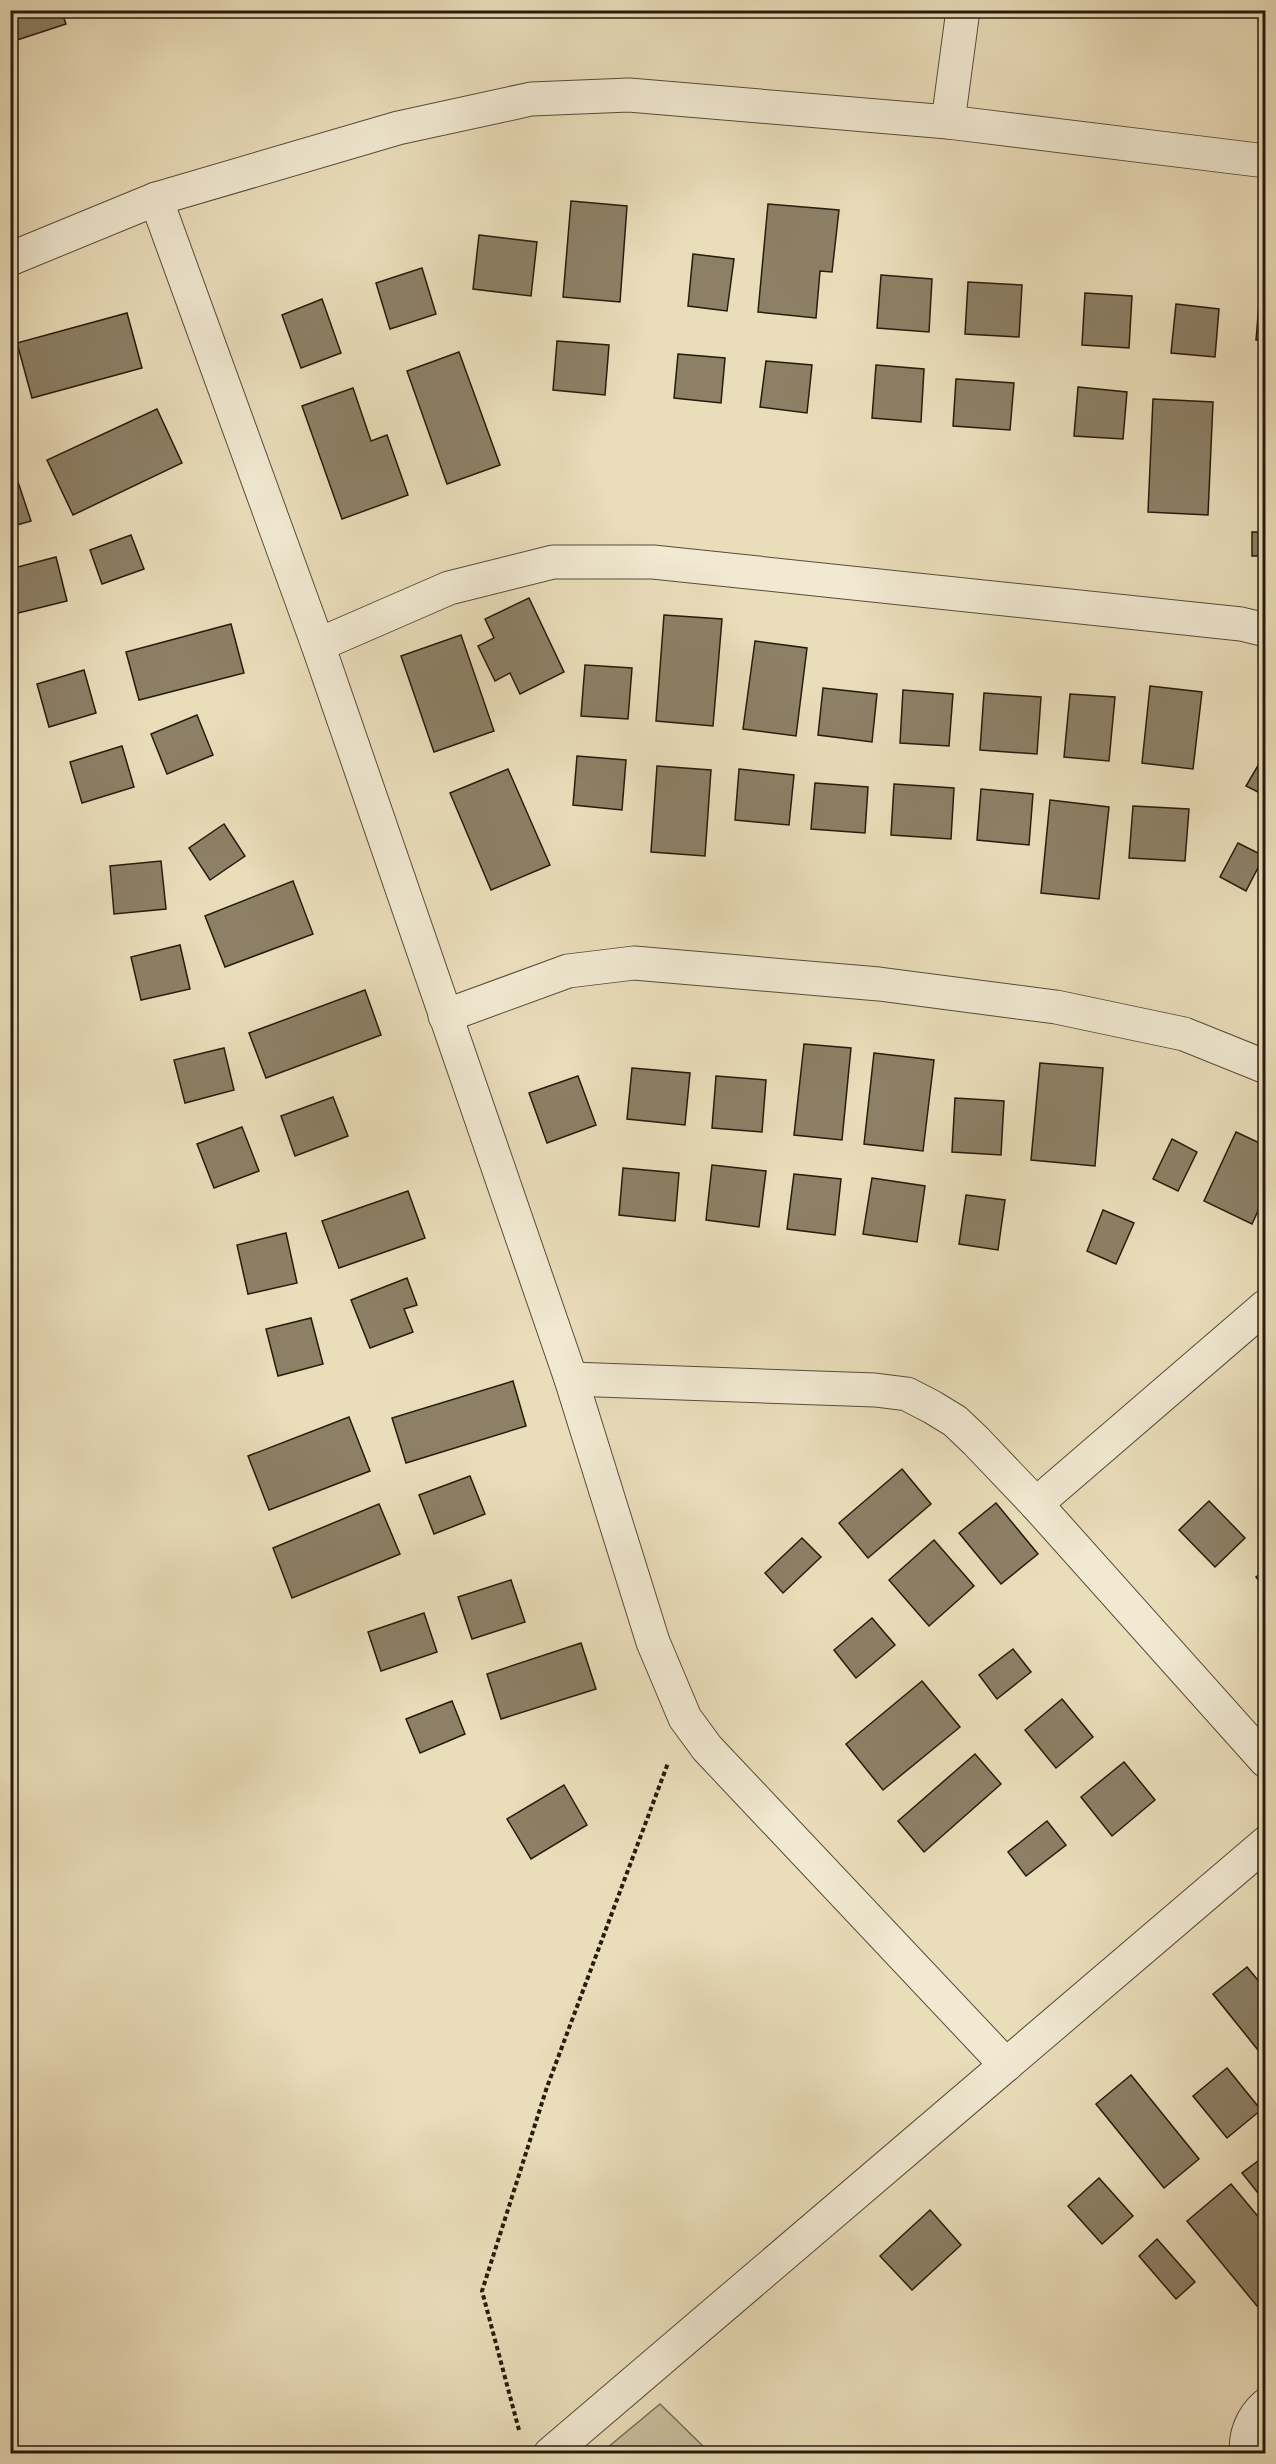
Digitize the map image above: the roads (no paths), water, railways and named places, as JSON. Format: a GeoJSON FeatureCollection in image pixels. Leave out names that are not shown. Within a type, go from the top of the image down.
{"type":"FeatureCollection","features":[{"type":"Feature","properties":{"kind":"street"},"geometry":{"type":"LineString","coordinates":[[948,122],[963,10]]}},
{"type":"Feature","properties":{"kind":"street"},"geometry":{"type":"LineString","coordinates":[[10,259],[156,199],[398,128],[531,99],[629,95],[948,122],[1266,161]]}},
{"type":"Feature","properties":{"kind":"street"},"geometry":{"type":"LineString","coordinates":[[156,199],[318,645],[572,1379],[653,1642],[685,1718],[707,1748],[1006,2065]]}},
{"type":"Feature","properties":{"kind":"street"},"geometry":{"type":"LineString","coordinates":[[318,645],[449,588],[553,562],[653,562],[1241,624],[1266,630]]}},
{"type":"Feature","properties":{"kind":"street"},"geometry":{"type":"LineString","coordinates":[[445,1016],[568,971],[634,963],[879,984],[1056,1007],[1184,1034],[1266,1067]]}},
{"type":"Feature","properties":{"kind":"street"},"geometry":{"type":"LineString","coordinates":[[1036,1504],[1266,1306]]}},
{"type":"Feature","properties":{"kind":"street"},"geometry":{"type":"LineString","coordinates":[[572,1379],[844,1388],[907,1394],[955,1421],[1036,1504],[1266,1761]]}},
{"type":"Feature","properties":{"kind":"street"},"geometry":{"type":"LineString","coordinates":[[550,2454],[1266,1843]]}},
{"type":"Feature","properties":{"kind":"street"},"geometry":{"type":"LineString","coordinates":[[1247,2454],[1249,2428],[1259,2411],[1266,2405]]}}]}
